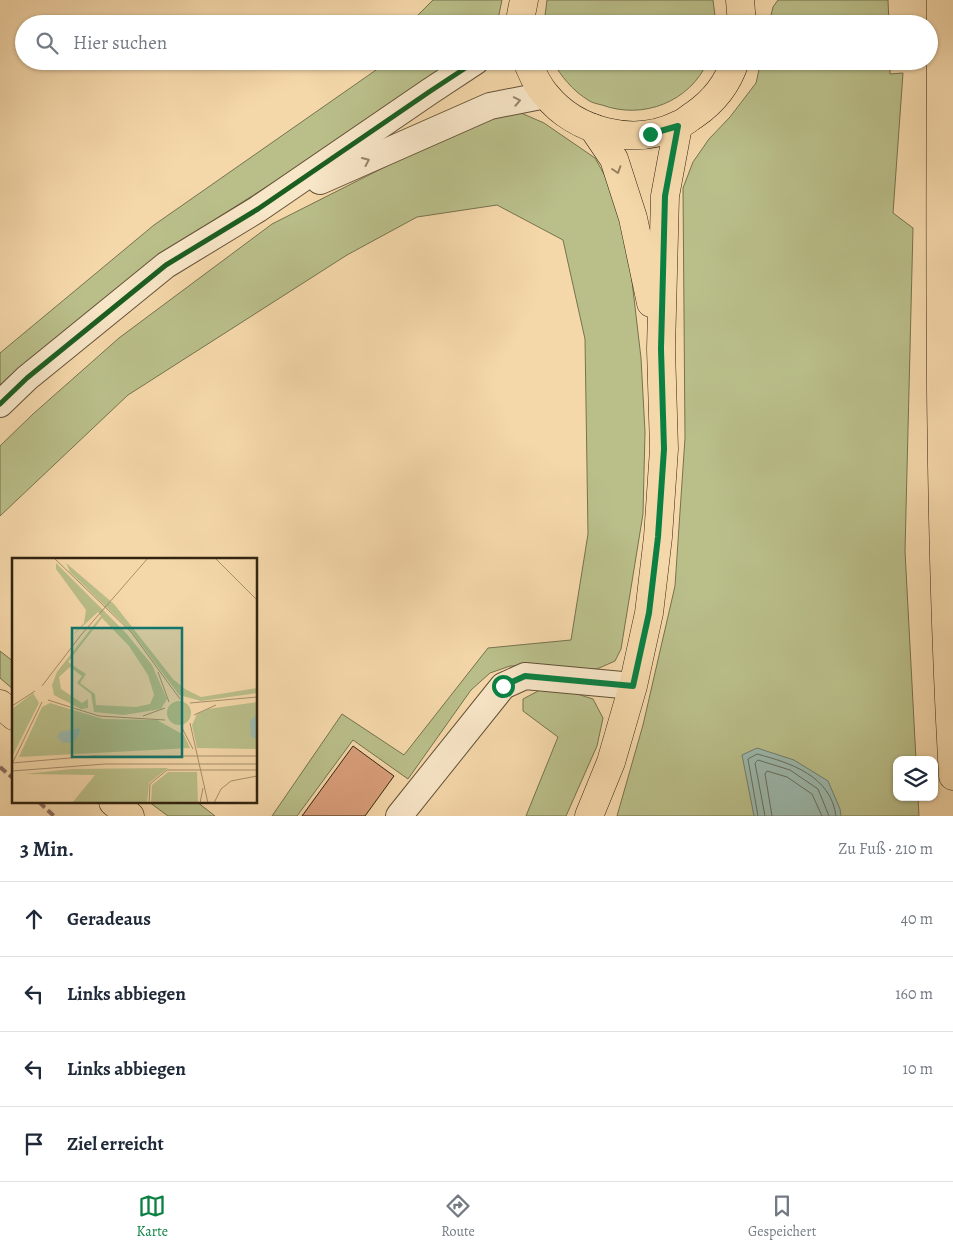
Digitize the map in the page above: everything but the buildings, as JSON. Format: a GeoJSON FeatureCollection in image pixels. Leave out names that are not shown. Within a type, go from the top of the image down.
{"type":"FeatureCollection","features":[{"type":"Feature","properties":{"kind":"main road"},"geometry":{"type":"LineString","coordinates":[[941,0],[941,435],[946,657],[953,776]]}},
{"type":"Feature","properties":{"kind":"main road"},"geometry":{"type":"LineString","coordinates":[[531,70],[546,95],[568,115],[593,128],[621,135],[650,134],[678,126],[708,105],[731,75],[732,70]]}},
{"type":"Feature","properties":{"kind":"main road"},"geometry":{"type":"LineString","coordinates":[[589,816],[611,762],[633,686],[649,613],[658,537],[664,449],[661,349],[665,196],[678,126]]}},
{"type":"Feature","properties":{"kind":"main road"},"geometry":{"type":"LineString","coordinates":[[593,128],[614,158],[633,218],[661,349]]}},
{"type":"Feature","properties":{"kind":"main road"},"geometry":{"type":"LineString","coordinates":[[0,704],[12,714]]}},
{"type":"Feature","properties":{"kind":"main road"},"geometry":{"type":"LineString","coordinates":[[115,804],[130,816]]}},
{"type":"Feature","properties":{"kind":"street"},"geometry":{"type":"LineString","coordinates":[[0,404],[27,378],[166,265],[258,209],[463,70]]}},
{"type":"Feature","properties":{"kind":"street"},"geometry":{"type":"LineString","coordinates":[[258,209],[490,106],[546,95]]}},
{"type":"Feature","properties":{"kind":"street"},"geometry":{"type":"LineString","coordinates":[[399,816],[503,686],[525,676],[633,686]]}},
{"type":"Feature","properties":{"kind":"green space"},"geometry":{"type":"Polygon","coordinates":[[[433,0],[502,0],[499,15],[418,15],[433,0]]]}},
{"type":"Feature","properties":{"kind":"green space"},"geometry":{"type":"Polygon","coordinates":[[[547,0],[713,0],[715,15],[545,15],[547,0]]]}},
{"type":"Feature","properties":{"kind":"green space"},"geometry":{"type":"Polygon","coordinates":[[[778,0],[888,0],[889,15],[771,15],[773,7],[778,0]]]}},
{"type":"Feature","properties":{"kind":"green space"},"geometry":{"type":"Polygon","coordinates":[[[376,70],[450,70],[208,224],[18,377],[0,395],[0,353],[154,225],[376,70]]]}},
{"type":"Feature","properties":{"kind":"green space"},"geometry":{"type":"Polygon","coordinates":[[[559,70],[703,70],[690,87],[677,97],[664,104],[633,110],[618,109],[590,101],[577,92],[559,70]]]}},
{"type":"Feature","properties":{"kind":"green space"},"geometry":{"type":"Polygon","coordinates":[[[759,70],[890,70],[890,74],[903,73],[893,213],[913,228],[905,551],[916,756],[893,756],[893,801],[918,801],[919,816],[617,816],[643,725],[675,586],[685,438],[683,188],[693,162],[709,139],[730,117],[756,83],[759,70]]]}},
{"type":"Feature","properties":{"kind":"green space"},"geometry":{"type":"Polygon","coordinates":[[[498,113],[521,113],[544,123],[595,158],[614,192],[628,247],[641,358],[645,432],[643,514],[621,649],[615,661],[597,669],[510,666],[490,673],[471,690],[408,779],[353,740],[297,816],[272,816],[342,714],[404,755],[488,648],[571,640],[588,534],[585,339],[563,240],[497,205],[417,217],[347,255],[128,395],[0,516],[0,446],[33,414],[119,338],[272,224],[458,130],[498,113]]]}},
{"type":"Feature","properties":{"kind":"green space"},"geometry":{"type":"Polygon","coordinates":[[[0,651],[12,660],[12,688],[0,678],[0,651]]]}},
{"type":"Feature","properties":{"kind":"green space"},"geometry":{"type":"Polygon","coordinates":[[[540,690],[571,692],[593,699],[603,718],[597,746],[566,816],[526,816],[558,737],[523,711],[523,699],[540,690]]]}},
{"type":"Feature","properties":{"kind":"green space"},"geometry":{"type":"Polygon","coordinates":[[[152,804],[200,804],[215,816],[168,816],[152,804]]]}},
{"type":"Feature","properties":{"kind":"water"},"geometry":{"type":"Polygon","coordinates":[[[757,748],[794,760],[828,781],[841,816],[754,816],[742,755],[757,748]]]}},
{"type":"Feature","properties":{"kind":"marked path"},"geometry":{"type":"LineString","coordinates":[[0,767],[12,777]]}},
{"type":"Feature","properties":{"kind":"marked path"},"geometry":{"type":"LineString","coordinates":[[41,804],[54,816]]}},
{"type":"Feature","properties":{"kind":"cycle path"},"geometry":{"type":"LineString","coordinates":[[0,404],[27,378],[166,265],[258,209],[462,70]]}},
{"type":"Feature","properties":{"kind":"route"},"geometry":{"type":"LineString","coordinates":[[503,686],[525,676],[633,686],[649,613],[658,537],[664,449],[661,349],[665,196],[678,126],[650,134]]}}]}
